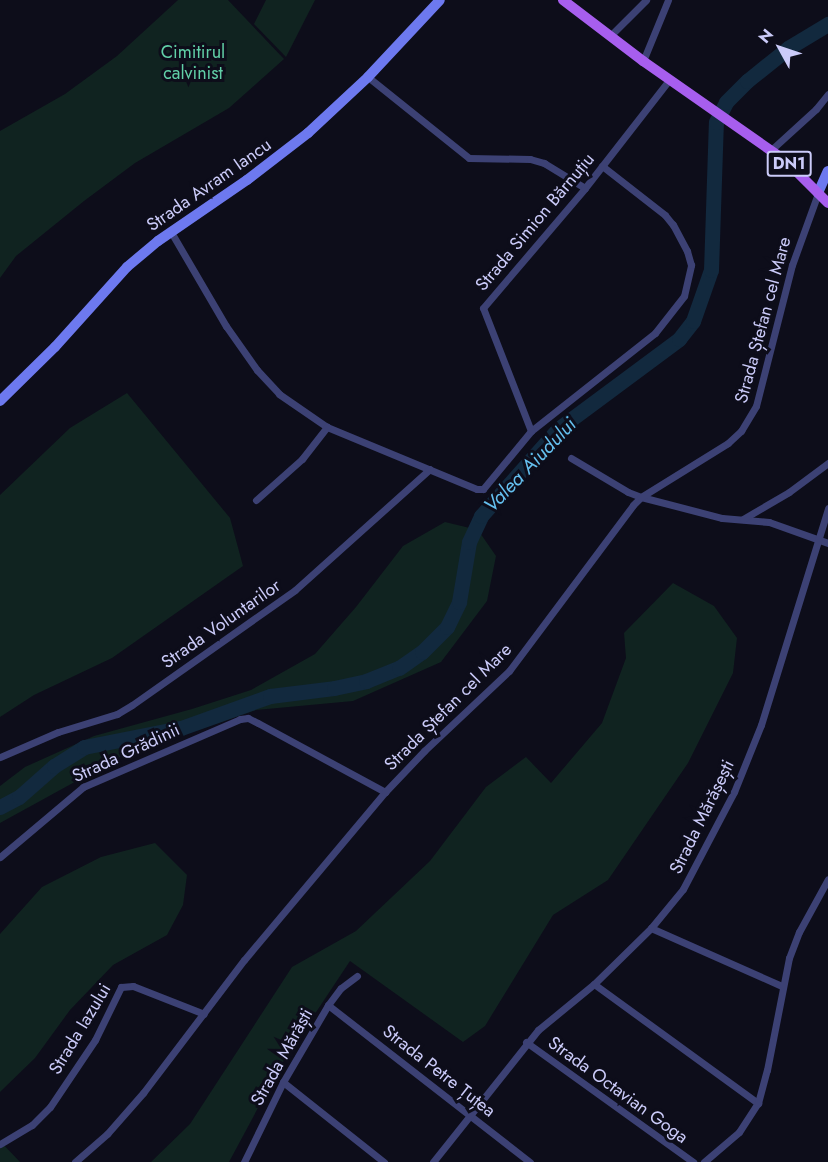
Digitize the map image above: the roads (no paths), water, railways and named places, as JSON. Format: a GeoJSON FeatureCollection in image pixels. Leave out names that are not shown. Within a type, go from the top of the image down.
{"type":"FeatureCollection","features":[{"type":"Feature","properties":{"kind":"main road","name":"Strada Avram Iancu"},"geometry":{"type":"LineString","coordinates":[[0,401],[55,347],[110,283],[171,232],[269,164],[340,105],[440,0]]}},
{"type":"Feature","properties":{"kind":"main road","name":"DN1"},"geometry":{"type":"LineString","coordinates":[[563,0],[669,80],[771,150],[828,203]]}},
{"type":"Feature","properties":{"kind":"main road"},"geometry":{"type":"LineString","coordinates":[[818,193],[828,171]]}},
{"type":"Feature","properties":{"kind":"street"},"geometry":{"type":"LineString","coordinates":[[610,36],[646,0]]}},
{"type":"Feature","properties":{"kind":"street"},"geometry":{"type":"LineString","coordinates":[[643,61],[668,0]]}},
{"type":"Feature","properties":{"kind":"street"},"geometry":{"type":"LineString","coordinates":[[368,77],[469,158],[530,159],[544,163],[585,188]]}},
{"type":"Feature","properties":{"kind":"street","name":"Strada Simion Bărnuțiu"},"geometry":{"type":"LineString","coordinates":[[531,431],[483,308],[585,188],[669,80]]}},
{"type":"Feature","properties":{"kind":"street"},"geometry":{"type":"LineString","coordinates":[[771,150],[816,110],[828,94]]}},
{"type":"Feature","properties":{"kind":"street"},"geometry":{"type":"LineString","coordinates":[[171,232],[205,291],[257,370],[279,394],[327,427],[477,489],[483,489],[531,431],[655,333],[684,296],[691,265],[674,225],[665,215],[602,166]]}},
{"type":"Feature","properties":{"kind":"street","name":"Strada Ștefan cel Mare"},"geometry":{"type":"LineString","coordinates":[[75,1162],[124,1116],[291,902],[385,792],[423,751],[509,671],[641,497],[728,443],[751,418],[764,380],[792,265],[818,193]]}},
{"type":"Feature","properties":{"kind":"street"},"geometry":{"type":"LineString","coordinates":[[256,500],[302,459],[327,427]]}},
{"type":"Feature","properties":{"kind":"street"},"geometry":{"type":"LineString","coordinates":[[571,458],[628,492],[641,497],[722,518],[743,519],[789,527],[828,543]]}},
{"type":"Feature","properties":{"kind":"street"},"geometry":{"type":"LineString","coordinates":[[743,519],[789,492],[828,463]]}},
{"type":"Feature","properties":{"kind":"street","name":"Strada Voluntarilor"},"geometry":{"type":"LineString","coordinates":[[0,757],[58,732],[117,714],[147,695],[295,590],[430,469]]}},
{"type":"Feature","properties":{"kind":"street","name":"Strada Mărășești"},"geometry":{"type":"LineString","coordinates":[[433,1162],[526,1042],[538,1029],[594,984],[651,928],[683,889],[734,792],[761,725],[828,508]]}},
{"type":"Feature","properties":{"kind":"street","name":"Strada Grădinii"},"geometry":{"type":"LineString","coordinates":[[0,857],[83,787],[240,719],[248,718],[385,792]]}},
{"type":"Feature","properties":{"kind":"street"},"geometry":{"type":"LineString","coordinates":[[704,1162],[739,1132],[758,1103],[767,1070],[782,986],[799,932],[828,879]]}},
{"type":"Feature","properties":{"kind":"street"},"geometry":{"type":"LineString","coordinates":[[651,928],[782,986]]}},
{"type":"Feature","properties":{"kind":"street","name":"Strada Mărăști"},"geometry":{"type":"LineString","coordinates":[[244,1162],[283,1082],[328,1005],[341,988],[357,976]]}},
{"type":"Feature","properties":{"kind":"street"},"geometry":{"type":"LineString","coordinates":[[594,984],[758,1103]]}},
{"type":"Feature","properties":{"kind":"street","name":"Strada Iazului"},"geometry":{"type":"LineString","coordinates":[[0,1144],[32,1125],[50,1107],[95,1040],[121,987],[133,986],[204,1014]]}},
{"type":"Feature","properties":{"kind":"street","name":"Strada Petre Țuțea"},"geometry":{"type":"LineString","coordinates":[[328,1005],[530,1162]]}},
{"type":"Feature","properties":{"kind":"street","name":"Strada Octavian Goga"},"geometry":{"type":"LineString","coordinates":[[526,1042],[693,1162]]}},
{"type":"Feature","properties":{"kind":"street"},"geometry":{"type":"LineString","coordinates":[[283,1082],[384,1162]]}},
{"type":"Feature","properties":{"kind":"waterway","name":"Valea Aiudului"},"geometry":{"type":"LineString","coordinates":[[0,807],[19,797],[54,766],[84,747],[181,728],[270,696],[334,688],[366,681],[399,668],[422,652],[447,627],[459,602],[469,542],[481,516],[558,429],[679,339],[693,321],[711,270],[716,122],[726,102],[747,81],[788,48],[828,24]]}},
{"type":"Feature","properties":{"kind":"park label","name":"Cimitirul calvinist"},"geometry":{"type":"Point","coordinates":[193,63]}}]}
